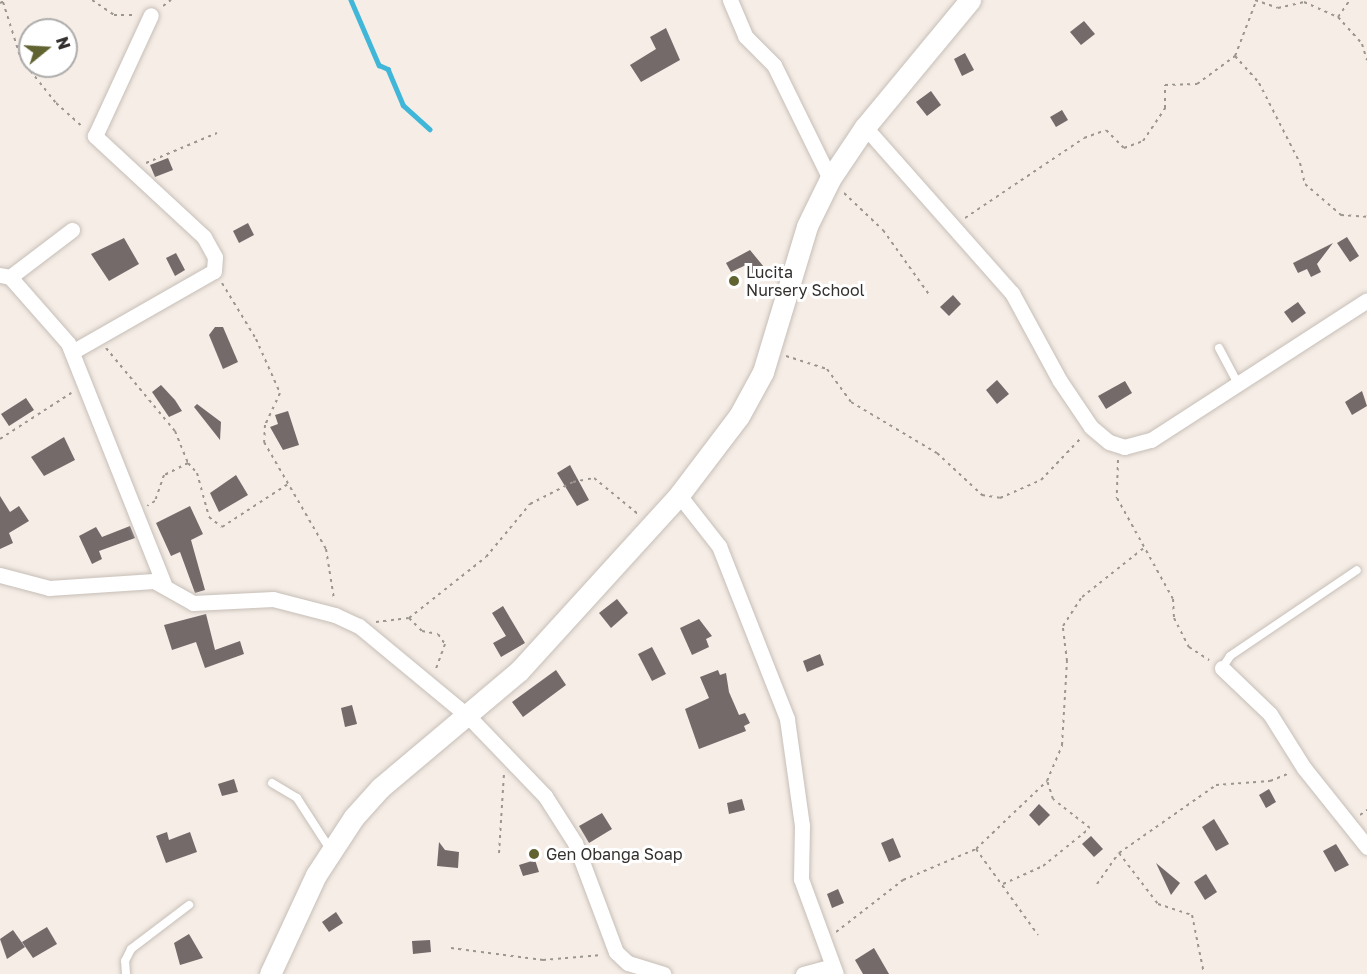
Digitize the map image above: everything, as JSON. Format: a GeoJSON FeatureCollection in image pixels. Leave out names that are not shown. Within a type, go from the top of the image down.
{"type":"FeatureCollection","features":[{"type":"Feature","properties":{"kind":"street"},"geometry":{"type":"LineString","coordinates":[[730,0],[745,36],[774,65],[830,179]]}},
{"type":"Feature","properties":{"kind":"street"},"geometry":{"type":"LineString","coordinates":[[270,974],[331,850],[380,789],[469,717],[519,671],[679,495],[739,416],[769,355],[807,226],[830,179],[865,128],[970,0]]}},
{"type":"Feature","properties":{"kind":"street"},"geometry":{"type":"LineString","coordinates":[[72,352],[99,339],[214,271],[215,257],[204,237],[95,136],[151,15]]}},
{"type":"Feature","properties":{"kind":"street"},"geometry":{"type":"LineString","coordinates":[[865,128],[1012,293],[1060,381],[1090,427],[1124,447],[1151,440],[1367,300]]}},
{"type":"Feature","properties":{"kind":"street"},"geometry":{"type":"LineString","coordinates":[[72,230],[5,276],[62,334],[72,352],[164,584],[172,595],[193,603],[267,599],[335,615],[359,626],[431,683],[469,717],[563,819],[616,952],[628,963],[663,974]]}},
{"type":"Feature","properties":{"kind":"street"},"geometry":{"type":"LineString","coordinates":[[679,495],[719,546],[787,719],[801,815],[801,879],[834,970],[803,974]]}},
{"type":"Feature","properties":{"kind":"street"},"geometry":{"type":"LineString","coordinates":[[0,575],[49,588],[143,580],[164,584]]}},
{"type":"Feature","properties":{"kind":"street"},"geometry":{"type":"LineString","coordinates":[[1222,669],[1270,714],[1304,768],[1367,847]]}},
{"type":"Feature","properties":{"kind":"lane"},"geometry":{"type":"LineString","coordinates":[[1219,348],[1238,382]]}},
{"type":"Feature","properties":{"kind":"lane"},"geometry":{"type":"LineString","coordinates":[[1222,669],[1230,656],[1357,570]]}},
{"type":"Feature","properties":{"kind":"lane"},"geometry":{"type":"LineString","coordinates":[[272,783],[297,798],[331,850]]}},
{"type":"Feature","properties":{"kind":"lane"},"geometry":{"type":"LineString","coordinates":[[126,974],[124,962],[131,949],[189,905]]}},
{"type":"Feature","properties":{"kind":"path"},"geometry":{"type":"LineString","coordinates":[[92,0],[114,15],[151,15]]}},
{"type":"Feature","properties":{"kind":"path"},"geometry":{"type":"LineString","coordinates":[[1338,17],[1350,0]]}},
{"type":"Feature","properties":{"kind":"path"},"geometry":{"type":"LineString","coordinates":[[3,2],[21,59],[70,118],[95,136]]}},
{"type":"Feature","properties":{"kind":"path"},"geometry":{"type":"LineString","coordinates":[[953,225],[1022,184],[1084,138],[1106,130],[1124,148],[1143,141],[1166,108],[1165,85],[1197,84],[1235,56],[1255,2],[1278,8],[1304,2],[1338,17],[1362,44],[1367,60]]}},
{"type":"Feature","properties":{"kind":"path"},"geometry":{"type":"LineString","coordinates":[[1235,56],[1259,83],[1300,163],[1305,184],[1341,215],[1367,218]]}},
{"type":"Feature","properties":{"kind":"path"},"geometry":{"type":"LineString","coordinates":[[140,176],[149,158],[218,133]]}},
{"type":"Feature","properties":{"kind":"path"},"geometry":{"type":"LineString","coordinates":[[830,179],[883,230],[930,296]]}},
{"type":"Feature","properties":{"kind":"path"},"geometry":{"type":"LineString","coordinates":[[214,271],[256,339],[280,393],[265,425],[264,442],[326,549],[335,615]]}},
{"type":"Feature","properties":{"kind":"path"},"geometry":{"type":"LineString","coordinates":[[99,339],[175,432],[188,463],[197,473],[209,517],[222,527],[288,484]]}},
{"type":"Feature","properties":{"kind":"path"},"geometry":{"type":"LineString","coordinates":[[769,355],[806,359],[827,369],[851,402],[937,453],[982,495],[1000,498],[1041,480],[1090,427]]}},
{"type":"Feature","properties":{"kind":"path"},"geometry":{"type":"LineString","coordinates":[[0,439],[84,385]]}},
{"type":"Feature","properties":{"kind":"path"},"geometry":{"type":"LineString","coordinates":[[1124,447],[1117,465],[1117,498],[1173,599],[1174,618],[1189,647],[1222,669]]}},
{"type":"Feature","properties":{"kind":"path"},"geometry":{"type":"LineString","coordinates":[[136,513],[155,501],[164,475],[188,463]]}},
{"type":"Feature","properties":{"kind":"path"},"geometry":{"type":"LineString","coordinates":[[359,626],[409,618],[486,557],[530,504],[573,482],[594,478],[651,526]]}},
{"type":"Feature","properties":{"kind":"path"},"geometry":{"type":"LineString","coordinates":[[823,944],[903,880],[976,849],[1047,781],[1062,745],[1067,661],[1064,626],[1082,597],[1145,547]]}},
{"type":"Feature","properties":{"kind":"path"},"geometry":{"type":"LineString","coordinates":[[409,618],[445,644],[431,683]]}},
{"type":"Feature","properties":{"kind":"path"},"geometry":{"type":"LineString","coordinates":[[499,853],[501,779],[511,761]]}},
{"type":"Feature","properties":{"kind":"path"},"geometry":{"type":"LineString","coordinates":[[1097,884],[1119,854],[1216,785],[1270,781],[1304,768]]}},
{"type":"Feature","properties":{"kind":"path"},"geometry":{"type":"LineString","coordinates":[[1003,884],[1043,866],[1090,828],[1053,799],[1047,781]]}},
{"type":"Feature","properties":{"kind":"path"},"geometry":{"type":"LineString","coordinates":[[976,849],[1038,935]]}},
{"type":"Feature","properties":{"kind":"path"},"geometry":{"type":"LineString","coordinates":[[1119,854],[1158,903],[1192,915],[1204,974]]}},
{"type":"Feature","properties":{"kind":"path"},"geometry":{"type":"LineString","coordinates":[[451,948],[543,960],[616,952]]}},
{"type":"Feature","properties":{"kind":"building"},"geometry":{"type":"Polygon","coordinates":[[[1084,21],[1095,34],[1081,45],[1070,32],[1084,21]]]}},
{"type":"Feature","properties":{"kind":"building"},"geometry":{"type":"Polygon","coordinates":[[[666,28],[680,60],[641,82],[630,65],[656,49],[650,37],[666,28]]]}},
{"type":"Feature","properties":{"kind":"building"},"geometry":{"type":"Polygon","coordinates":[[[965,53],[974,70],[962,76],[954,59],[965,53]]]}},
{"type":"Feature","properties":{"kind":"building"},"geometry":{"type":"Polygon","coordinates":[[[931,91],[941,105],[927,116],[916,102],[931,91]]]}},
{"type":"Feature","properties":{"kind":"building"},"geometry":{"type":"Polygon","coordinates":[[[1062,110],[1068,120],[1056,127],[1050,117],[1062,110]]]}},
{"type":"Feature","properties":{"kind":"building"},"geometry":{"type":"Polygon","coordinates":[[[168,158],[173,170],[155,177],[150,165],[168,158]]]}},
{"type":"Feature","properties":{"kind":"building"},"geometry":{"type":"Polygon","coordinates":[[[248,223],[254,235],[239,243],[233,231],[248,223]]]}},
{"type":"Feature","properties":{"kind":"building"},"geometry":{"type":"Polygon","coordinates":[[[1347,237],[1359,256],[1350,262],[1337,243],[1347,237]]]}},
{"type":"Feature","properties":{"kind":"building"},"geometry":{"type":"Polygon","coordinates":[[[124,238],[139,264],[109,281],[91,254],[124,238]]]}},
{"type":"Feature","properties":{"kind":"building"},"geometry":{"type":"Polygon","coordinates":[[[1333,243],[1317,264],[1321,272],[1311,277],[1307,269],[1298,273],[1293,263],[1333,243]]]}},
{"type":"Feature","properties":{"kind":"building"},"geometry":{"type":"Polygon","coordinates":[[[750,250],[768,272],[758,280],[746,265],[731,272],[726,263],[750,250]]]}},
{"type":"Feature","properties":{"kind":"building"},"geometry":{"type":"Polygon","coordinates":[[[176,253],[185,270],[175,276],[166,258],[176,253]]]}},
{"type":"Feature","properties":{"kind":"building"},"geometry":{"type":"Polygon","coordinates":[[[953,295],[961,304],[949,316],[940,307],[953,295]]]}},
{"type":"Feature","properties":{"kind":"building"},"geometry":{"type":"Polygon","coordinates":[[[1298,302],[1306,313],[1292,323],[1284,312],[1298,302]]]}},
{"type":"Feature","properties":{"kind":"building"},"geometry":{"type":"Polygon","coordinates":[[[215,327],[223,327],[238,362],[223,369],[209,335],[215,327]]]}},
{"type":"Feature","properties":{"kind":"building"},"geometry":{"type":"Polygon","coordinates":[[[997,380],[1009,394],[997,404],[986,390],[997,380]]]}},
{"type":"Feature","properties":{"kind":"building"},"geometry":{"type":"Polygon","coordinates":[[[1125,381],[1132,393],[1106,409],[1098,396],[1125,381]]]}},
{"type":"Feature","properties":{"kind":"building"},"geometry":{"type":"Polygon","coordinates":[[[161,385],[182,411],[169,417],[152,392],[161,385]]]}},
{"type":"Feature","properties":{"kind":"building"},"geometry":{"type":"Polygon","coordinates":[[[1362,391],[1367,406],[1352,415],[1345,402],[1362,391]]]}},
{"type":"Feature","properties":{"kind":"building"},"geometry":{"type":"Polygon","coordinates":[[[26,398],[34,410],[9,426],[1,414],[26,398]]]}},
{"type":"Feature","properties":{"kind":"building"},"geometry":{"type":"Polygon","coordinates":[[[197,404],[221,422],[220,440],[194,407],[197,404]]]}},
{"type":"Feature","properties":{"kind":"building"},"geometry":{"type":"Polygon","coordinates":[[[288,411],[299,445],[283,450],[270,427],[278,424],[275,415],[288,411]]]}},
{"type":"Feature","properties":{"kind":"building"},"geometry":{"type":"Polygon","coordinates":[[[64,437],[75,460],[44,476],[31,457],[64,437]]]}},
{"type":"Feature","properties":{"kind":"building"},"geometry":{"type":"Polygon","coordinates":[[[570,465],[589,500],[577,506],[557,473],[570,465]]]}},
{"type":"Feature","properties":{"kind":"building"},"geometry":{"type":"Polygon","coordinates":[[[236,475],[248,495],[219,512],[210,493],[236,475]]]}},
{"type":"Feature","properties":{"kind":"building"},"geometry":{"type":"Polygon","coordinates":[[[0,496],[10,512],[19,506],[29,521],[9,533],[13,543],[0,549],[0,496]]]}},
{"type":"Feature","properties":{"kind":"building"},"geometry":{"type":"Polygon","coordinates":[[[190,506],[203,534],[191,540],[205,590],[195,593],[180,552],[171,556],[156,523],[190,506]]]}},
{"type":"Feature","properties":{"kind":"building"},"geometry":{"type":"Polygon","coordinates":[[[130,526],[135,538],[99,551],[102,559],[92,564],[79,536],[96,527],[102,537],[130,526]]]}},
{"type":"Feature","properties":{"kind":"building"},"geometry":{"type":"Polygon","coordinates":[[[617,599],[628,613],[611,628],[599,613],[617,599]]]}},
{"type":"Feature","properties":{"kind":"building"},"geometry":{"type":"Polygon","coordinates":[[[503,606],[525,643],[501,657],[493,643],[506,636],[492,613],[503,606]]]}},
{"type":"Feature","properties":{"kind":"building"},"geometry":{"type":"Polygon","coordinates":[[[206,614],[215,650],[240,641],[244,654],[205,668],[196,642],[172,650],[164,625],[206,614]]]}},
{"type":"Feature","properties":{"kind":"building"},"geometry":{"type":"Polygon","coordinates":[[[699,619],[712,636],[706,639],[709,647],[692,655],[680,628],[699,619]]]}},
{"type":"Feature","properties":{"kind":"building"},"geometry":{"type":"Polygon","coordinates":[[[652,647],[666,674],[652,681],[638,654],[652,647]]]}},
{"type":"Feature","properties":{"kind":"building"},"geometry":{"type":"Polygon","coordinates":[[[820,654],[824,665],[807,672],[803,661],[820,654]]]}},
{"type":"Feature","properties":{"kind":"building"},"geometry":{"type":"Polygon","coordinates":[[[556,670],[566,685],[523,717],[512,702],[556,670]]]}},
{"type":"Feature","properties":{"kind":"building"},"geometry":{"type":"Polygon","coordinates":[[[718,670],[720,675],[726,673],[729,692],[739,715],[745,713],[750,723],[744,726],[746,731],[699,749],[685,709],[709,698],[700,677],[718,670]]]}},
{"type":"Feature","properties":{"kind":"building"},"geometry":{"type":"Polygon","coordinates":[[[352,705],[357,724],[345,727],[341,708],[352,705]]]}},
{"type":"Feature","properties":{"kind":"building"},"geometry":{"type":"Polygon","coordinates":[[[234,779],[238,792],[222,796],[218,784],[234,779]]]}},
{"type":"Feature","properties":{"kind":"building"},"geometry":{"type":"Polygon","coordinates":[[[1269,789],[1276,802],[1266,808],[1259,795],[1269,789]]]}},
{"type":"Feature","properties":{"kind":"building"},"geometry":{"type":"Polygon","coordinates":[[[742,799],[745,810],[729,814],[727,803],[742,799]]]}},
{"type":"Feature","properties":{"kind":"building"},"geometry":{"type":"Polygon","coordinates":[[[1039,804],[1050,815],[1039,826],[1029,815],[1039,804]]]}},
{"type":"Feature","properties":{"kind":"building"},"geometry":{"type":"Polygon","coordinates":[[[602,813],[612,829],[589,843],[579,826],[602,813]]]}},
{"type":"Feature","properties":{"kind":"building"},"geometry":{"type":"Polygon","coordinates":[[[1214,819],[1229,844],[1216,851],[1202,827],[1214,819]]]}},
{"type":"Feature","properties":{"kind":"building"},"geometry":{"type":"Polygon","coordinates":[[[167,832],[169,840],[190,832],[197,852],[166,863],[156,836],[167,832]]]}},
{"type":"Feature","properties":{"kind":"building"},"geometry":{"type":"Polygon","coordinates":[[[1091,836],[1103,849],[1094,857],[1082,844],[1091,836]]]}},
{"type":"Feature","properties":{"kind":"building"},"geometry":{"type":"Polygon","coordinates":[[[893,838],[901,857],[889,862],[881,843],[893,838]]]}},
{"type":"Feature","properties":{"kind":"building"},"geometry":{"type":"Polygon","coordinates":[[[439,842],[445,850],[459,852],[458,868],[437,866],[439,842]]]}},
{"type":"Feature","properties":{"kind":"building"},"geometry":{"type":"Polygon","coordinates":[[[1336,844],[1349,865],[1335,872],[1323,851],[1336,844]]]}},
{"type":"Feature","properties":{"kind":"building"},"geometry":{"type":"Polygon","coordinates":[[[535,860],[539,872],[523,876],[519,865],[535,860]]]}},
{"type":"Feature","properties":{"kind":"building"},"geometry":{"type":"Polygon","coordinates":[[[1156,863],[1180,883],[1171,895],[1156,863]]]}},
{"type":"Feature","properties":{"kind":"building"},"geometry":{"type":"Polygon","coordinates":[[[1206,874],[1217,892],[1205,900],[1194,882],[1206,874]]]}},
{"type":"Feature","properties":{"kind":"building"},"geometry":{"type":"Polygon","coordinates":[[[838,889],[844,903],[832,908],[827,894],[838,889]]]}},
{"type":"Feature","properties":{"kind":"building"},"geometry":{"type":"Polygon","coordinates":[[[336,912],[343,923],[329,932],[322,922],[336,912]]]}},
{"type":"Feature","properties":{"kind":"building"},"geometry":{"type":"Polygon","coordinates":[[[47,927],[57,944],[33,958],[22,942],[47,927]]]}},
{"type":"Feature","properties":{"kind":"building"},"geometry":{"type":"Polygon","coordinates":[[[13,930],[25,947],[7,959],[0,939],[13,930]]]}},
{"type":"Feature","properties":{"kind":"building"},"geometry":{"type":"Polygon","coordinates":[[[189,934],[203,958],[180,965],[174,943],[189,934]]]}},
{"type":"Feature","properties":{"kind":"building"},"geometry":{"type":"Polygon","coordinates":[[[430,940],[431,952],[413,954],[412,941],[430,940]]]}},
{"type":"Feature","properties":{"kind":"building"},"geometry":{"type":"Polygon","coordinates":[[[874,948],[889,974],[863,974],[855,960],[874,948]]]}},
{"type":"Feature","properties":{"kind":"waterway"},"geometry":{"type":"LineString","coordinates":[[351,0],[379,65],[388,69],[403,105],[430,129]]}},
{"type":"Feature","properties":{"kind":"place","name":"Lucita Nursery School"},"geometry":{"type":"Point","coordinates":[734,281]}},
{"type":"Feature","properties":{"kind":"place","name":"Gen Obanga Soap"},"geometry":{"type":"Point","coordinates":[534,854]}}]}
